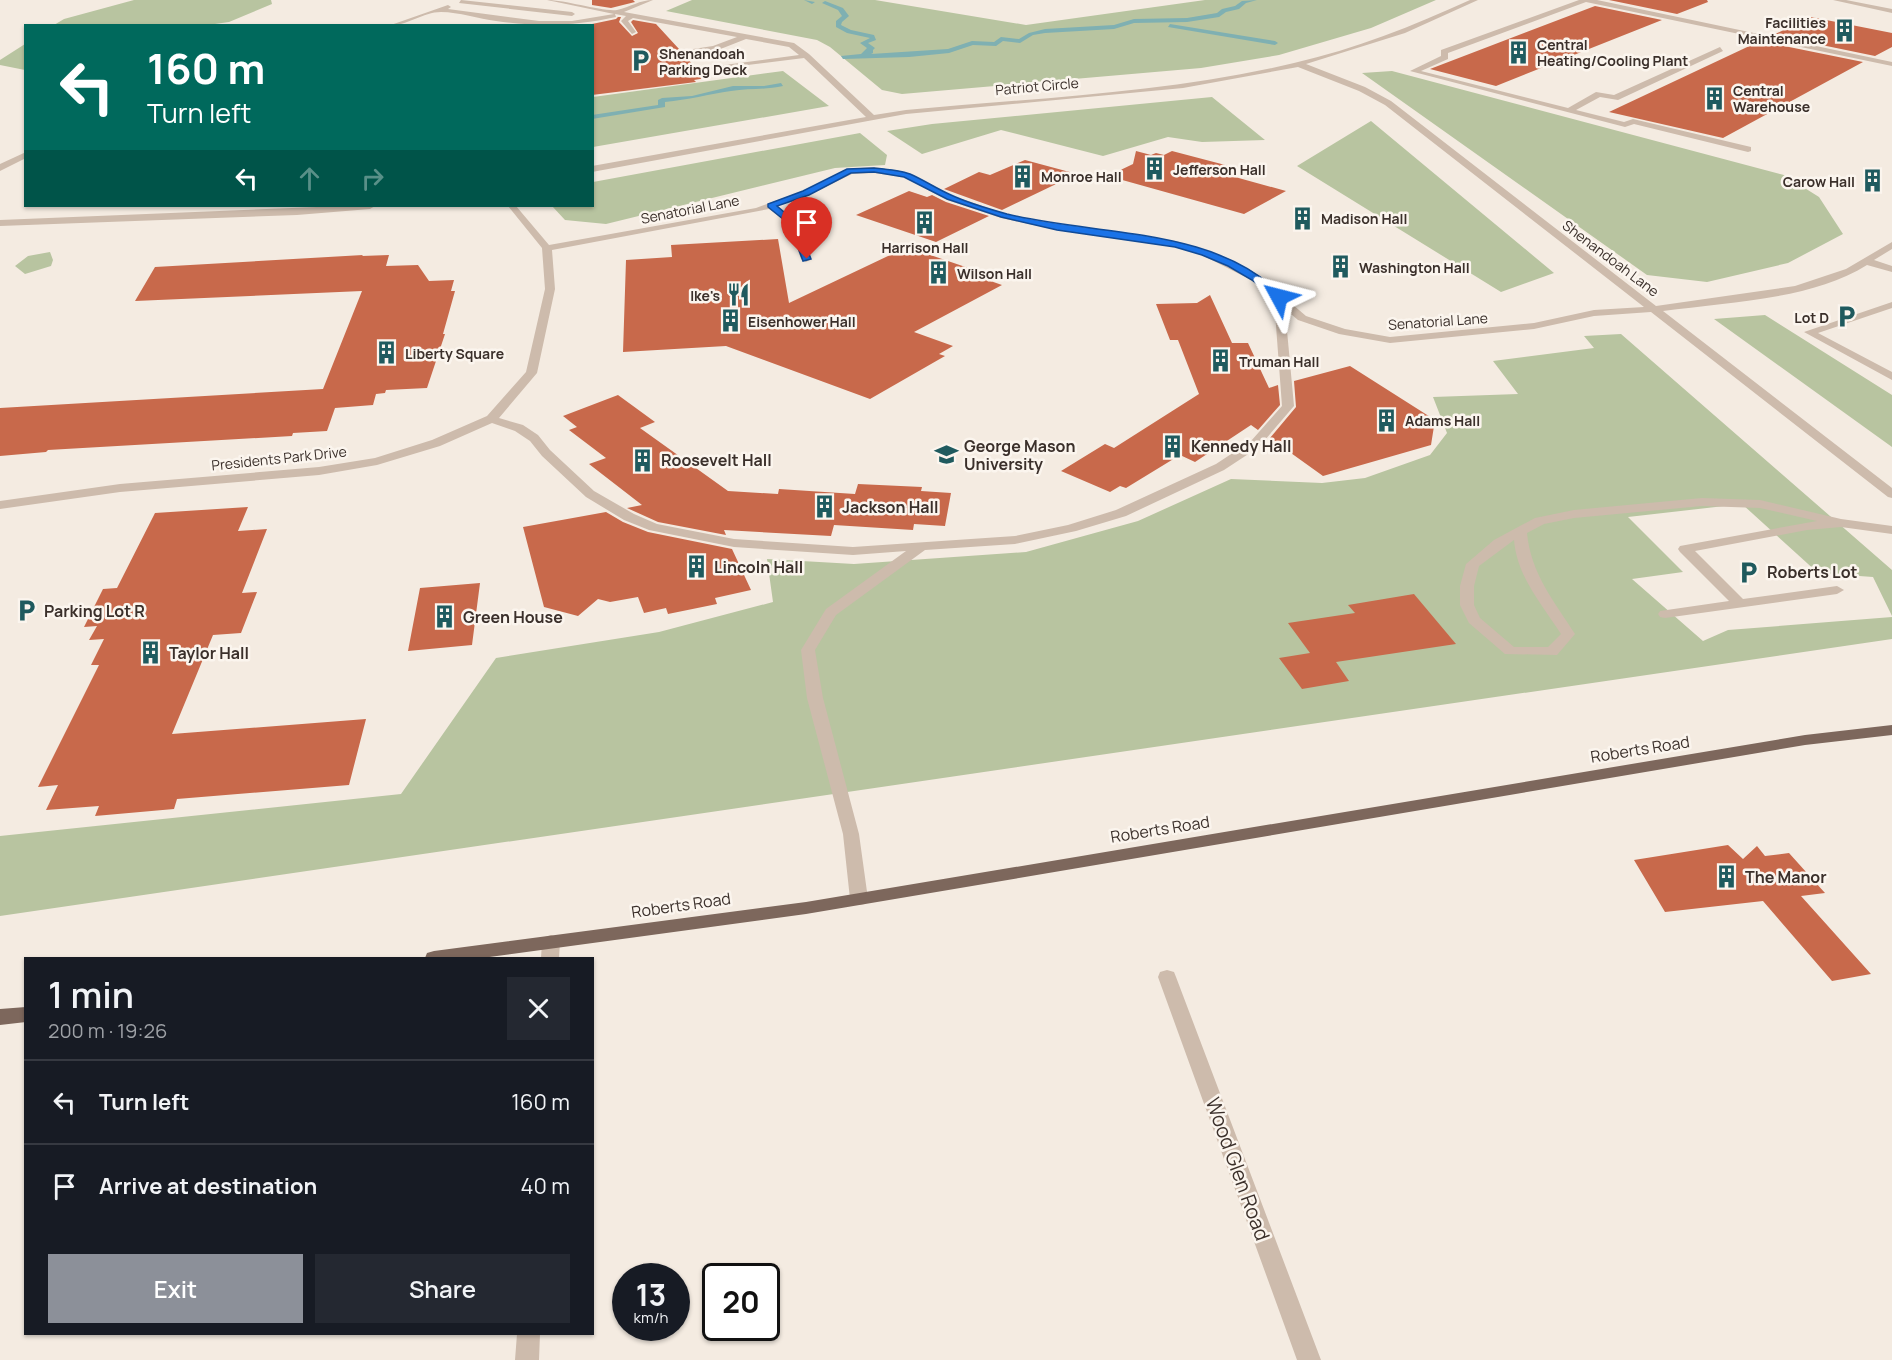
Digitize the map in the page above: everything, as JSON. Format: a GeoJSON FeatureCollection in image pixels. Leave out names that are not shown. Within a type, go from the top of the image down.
{"type":"FeatureCollection","features":[{"type":"Feature","properties":{"kind":"main road","name":"Roberts Road"},"geometry":{"type":"LineString","coordinates":[[449,957],[551,950],[1805,740],[1892,730]]}},
{"type":"Feature","properties":{"kind":"main road"},"geometry":{"type":"LineString","coordinates":[[0,1017],[24,1014]]}},
{"type":"Feature","properties":{"kind":"street"},"geometry":{"type":"LineString","coordinates":[[550,0],[791,45],[806,56],[872,118]]}},
{"type":"Feature","properties":{"kind":"street"},"geometry":{"type":"LineString","coordinates":[[617,12],[650,0]]}},
{"type":"Feature","properties":{"kind":"street","name":"Patriot Circle"},"geometry":{"type":"LineString","coordinates":[[594,169],[906,112],[1183,86],[1301,65],[1379,42],[1475,0]]}},
{"type":"Feature","properties":{"kind":"street"},"geometry":{"type":"LineString","coordinates":[[1748,149],[1633,121],[1625,125],[1414,71],[1445,57],[1444,52],[1586,0],[1892,64]]}},
{"type":"Feature","properties":{"kind":"street"},"geometry":{"type":"LineString","coordinates":[[1836,0],[1892,11]]}},
{"type":"Feature","properties":{"kind":"street"},"geometry":{"type":"LineString","coordinates":[[397,24],[465,1],[590,16],[629,15]]}},
{"type":"Feature","properties":{"kind":"street"},"geometry":{"type":"LineString","coordinates":[[441,10],[512,21],[572,23],[629,15]]}},
{"type":"Feature","properties":{"kind":"street"},"geometry":{"type":"LineString","coordinates":[[629,15],[624,21],[632,32]]}},
{"type":"Feature","properties":{"kind":"street"},"geometry":{"type":"LineString","coordinates":[[683,53],[715,48],[746,36]]}},
{"type":"Feature","properties":{"kind":"street"},"geometry":{"type":"LineString","coordinates":[[1568,111],[1599,94],[1615,98],[1720,49]]}},
{"type":"Feature","properties":{"kind":"street"},"geometry":{"type":"LineString","coordinates":[[698,69],[806,56]]}},
{"type":"Feature","properties":{"kind":"street","name":"Shenandoah Lane"},"geometry":{"type":"LineString","coordinates":[[1301,65],[1362,89],[1388,103],[1892,494]]}},
{"type":"Feature","properties":{"kind":"street"},"geometry":{"type":"LineString","coordinates":[[0,168],[24,155]]}},
{"type":"Feature","properties":{"kind":"street","name":"Senatorial Lane"},"geometry":{"type":"LineString","coordinates":[[547,248],[758,210],[806,193],[850,171],[874,170],[906,175],[950,198],[1004,216],[1057,227],[1176,244],[1205,253],[1255,278],[1302,318],[1343,332],[1390,340],[1534,326],[1594,313],[1656,309],[1797,289],[1850,271],[1892,245]]}},
{"type":"Feature","properties":{"kind":"street"},"geometry":{"type":"LineString","coordinates":[[771,206],[793,223],[807,259]]}},
{"type":"Feature","properties":{"kind":"street"},"geometry":{"type":"LineString","coordinates":[[0,223],[297,212],[358,207]]}},
{"type":"Feature","properties":{"kind":"street"},"geometry":{"type":"LineString","coordinates":[[513,207],[547,248]]}},
{"type":"Feature","properties":{"kind":"street","name":"Presidents Park Drive"},"geometry":{"type":"LineString","coordinates":[[0,505],[120,488],[319,471],[377,461],[436,443],[491,419],[531,372],[549,289],[547,248]]}},
{"type":"Feature","properties":{"kind":"street"},"geometry":{"type":"LineString","coordinates":[[1866,261],[1892,269]]}},
{"type":"Feature","properties":{"kind":"street"},"geometry":{"type":"LineString","coordinates":[[491,419],[519,428],[534,438],[546,453],[590,494],[629,517],[654,527],[734,543],[853,551],[1015,540],[1071,528],[1121,513],[1195,480],[1255,444],[1288,406],[1279,297]]}},
{"type":"Feature","properties":{"kind":"street"},"geometry":{"type":"LineString","coordinates":[[1892,305],[1809,332],[1892,376]]}},
{"type":"Feature","properties":{"kind":"street"},"geometry":{"type":"LineString","coordinates":[[1520,531],[1524,560],[1538,588],[1555,610],[1568,634],[1552,652],[1510,651],[1474,620],[1467,605],[1467,586],[1473,564],[1499,543],[1520,531],[1540,521],[1574,514],[1702,502],[1760,504],[1841,523],[1892,530]]}},
{"type":"Feature","properties":{"kind":"street"},"geometry":{"type":"LineString","coordinates":[[1740,604],[1685,549],[1807,526],[1841,523]]}},
{"type":"Feature","properties":{"kind":"street"},"geometry":{"type":"LineString","coordinates":[[859,899],[851,834],[815,698],[808,650],[831,612],[921,547]]}},
{"type":"Feature","properties":{"kind":"street"},"geometry":{"type":"LineString","coordinates":[[1665,614],[1837,590]]}},
{"type":"Feature","properties":{"kind":"street","name":"Wood Glen Road"},"geometry":{"type":"LineString","coordinates":[[1167,977],[1309,1360]]}},
{"type":"Feature","properties":{"kind":"street"},"geometry":{"type":"LineString","coordinates":[[527,1360],[529,1335]]}},
{"type":"Feature","properties":{"kind":"green space"},"geometry":{"type":"Polygon","coordinates":[[[134,0],[271,0],[272,4],[229,22],[215,24],[56,24],[64,19],[134,0]]]}},
{"type":"Feature","properties":{"kind":"green space"},"geometry":{"type":"Polygon","coordinates":[[[692,0],[875,0],[1026,25],[1205,0],[1436,0],[1371,28],[1279,55],[1201,68],[902,94],[882,90],[830,47],[817,40],[666,11],[692,0]]]}},
{"type":"Feature","properties":{"kind":"green space"},"geometry":{"type":"Polygon","coordinates":[[[24,45],[24,70],[0,65],[0,60],[24,45]]]}},
{"type":"Feature","properties":{"kind":"green space"},"geometry":{"type":"Polygon","coordinates":[[[783,71],[829,106],[594,147],[594,97],[783,71]]]}},
{"type":"Feature","properties":{"kind":"green space"},"geometry":{"type":"Polygon","coordinates":[[[1392,71],[1784,175],[1819,197],[1843,234],[1788,263],[1707,282],[1647,275],[1362,73],[1392,71]]]}},
{"type":"Feature","properties":{"kind":"green space"},"geometry":{"type":"Polygon","coordinates":[[[1212,97],[1265,140],[1202,142],[1168,137],[1103,156],[1001,130],[922,154],[887,131],[932,124],[1212,97]]]}},
{"type":"Feature","properties":{"kind":"green space"},"geometry":{"type":"Polygon","coordinates":[[[1371,121],[1554,273],[1501,292],[1297,166],[1371,121]]]}},
{"type":"Feature","properties":{"kind":"green space"},"geometry":{"type":"Polygon","coordinates":[[[860,133],[887,155],[885,165],[835,168],[606,224],[565,220],[553,207],[594,207],[594,182],[860,133]]]}},
{"type":"Feature","properties":{"kind":"green space"},"geometry":{"type":"Polygon","coordinates":[[[50,252],[53,260],[51,266],[25,274],[15,266],[28,256],[50,252]]]}},
{"type":"Feature","properties":{"kind":"green space"},"geometry":{"type":"Polygon","coordinates":[[[1765,315],[1892,395],[1892,447],[1714,319],[1765,315]]]}},
{"type":"Feature","properties":{"kind":"green space"},"geometry":{"type":"Polygon","coordinates":[[[1621,334],[1892,570],[1892,616],[1873,577],[1818,573],[1742,504],[1628,517],[1683,572],[1632,579],[1703,641],[1728,630],[1892,617],[1892,639],[0,916],[0,836],[401,794],[496,658],[659,632],[773,602],[767,559],[854,564],[1026,552],[1138,521],[1231,479],[1322,483],[1365,478],[1430,455],[1447,433],[1433,397],[1518,394],[1493,361],[1594,348],[1584,336],[1621,334]]]}},
{"type":"Feature","properties":{"kind":"building"},"geometry":{"type":"Polygon","coordinates":[[[592,0],[633,0],[635,2],[611,8],[592,5],[592,0]]]}},
{"type":"Feature","properties":{"kind":"building"},"geometry":{"type":"Polygon","coordinates":[[[1609,0],[1707,0],[1708,2],[1677,14],[1609,0]]]}},
{"type":"Feature","properties":{"kind":"building","name":"Central Heating/Cooling Plant"},"geometry":{"type":"Polygon","coordinates":[[[1595,6],[1662,20],[1496,86],[1430,69],[1595,6]]]}},
{"type":"Feature","properties":{"kind":"building","name":"Shenandoah Parking Deck"},"geometry":{"type":"Polygon","coordinates":[[[621,17],[619,22],[632,36],[638,33],[631,22],[633,20],[656,24],[679,49],[681,56],[686,57],[695,67],[692,68],[693,71],[701,73],[706,78],[694,80],[696,82],[594,95],[594,24],[592,24],[621,17]]]}},
{"type":"Feature","properties":{"kind":"building"},"geometry":{"type":"Polygon","coordinates":[[[1811,17],[1892,33],[1892,47],[1875,56],[1773,35],[1811,17]]]}},
{"type":"Feature","properties":{"kind":"building","name":"Central Warehouse"},"geometry":{"type":"Polygon","coordinates":[[[1760,41],[1863,62],[1723,138],[1609,112],[1760,41]]]}},
{"type":"Feature","properties":{"kind":"building"},"geometry":{"type":"Polygon","coordinates":[[[1136,151],[1151,155],[1156,153],[1164,155],[1172,151],[1229,166],[1217,172],[1286,191],[1244,214],[1108,176],[1133,164],[1136,151]]]}},
{"type":"Feature","properties":{"kind":"building","name":"Monroe Hall"},"geometry":{"type":"Polygon","coordinates":[[[1025,160],[1077,174],[1002,210],[944,189],[979,172],[990,175],[1025,160]]]}},
{"type":"Feature","properties":{"kind":"building","name":"Harrison Hall"},"geometry":{"type":"Polygon","coordinates":[[[909,191],[927,197],[932,195],[989,216],[936,242],[856,215],[909,191]]]}},
{"type":"Feature","properties":{"kind":"building","name":"Eisenhower Hall"},"geometry":{"type":"Polygon","coordinates":[[[778,239],[789,303],[907,247],[983,273],[976,276],[1002,285],[914,332],[953,346],[939,354],[945,356],[870,399],[726,346],[623,352],[626,260],[672,257],[671,245],[778,239]]]}},
{"type":"Feature","properties":{"kind":"building","name":"Liberty Square"},"geometry":{"type":"Polygon","coordinates":[[[389,255],[386,266],[418,265],[429,281],[454,280],[451,291],[455,291],[443,334],[445,334],[427,388],[386,390],[385,393],[376,394],[373,405],[335,408],[327,431],[293,433],[292,436],[48,450],[0,456],[0,408],[323,389],[362,291],[135,301],[155,267],[389,255]]]}},
{"type":"Feature","properties":{"kind":"building"},"geometry":{"type":"Polygon","coordinates":[[[1210,295],[1232,343],[1248,343],[1269,388],[1278,385],[1280,405],[1258,430],[1251,425],[1195,462],[1180,455],[1126,488],[1120,486],[1110,492],[1061,471],[1105,444],[1114,448],[1199,394],[1178,340],[1170,340],[1156,304],[1197,303],[1210,295]]]}},
{"type":"Feature","properties":{"kind":"building"},"geometry":{"type":"Polygon","coordinates":[[[1350,366],[1435,420],[1431,445],[1323,476],[1270,438],[1296,407],[1294,381],[1350,366]]]}},
{"type":"Feature","properties":{"kind":"building"},"geometry":{"type":"Polygon","coordinates":[[[618,395],[655,422],[640,428],[728,491],[778,494],[779,489],[855,494],[858,484],[922,487],[921,491],[951,493],[945,526],[914,524],[913,530],[834,525],[831,536],[724,530],[726,535],[658,522],[627,508],[642,505],[589,464],[606,458],[569,430],[577,427],[563,416],[618,395]]]}},
{"type":"Feature","properties":{"kind":"building","name":"Taylor Hall"},"geometry":{"type":"Polygon","coordinates":[[[248,507],[238,531],[267,529],[242,593],[257,592],[241,633],[213,635],[172,734],[366,719],[349,785],[177,799],[174,809],[95,816],[99,806],[46,810],[58,785],[38,787],[99,665],[91,665],[104,639],[89,640],[97,626],[84,627],[103,589],[117,588],[155,513],[248,507]]]}},
{"type":"Feature","properties":{"kind":"building","name":"Lincoln Hall"},"geometry":{"type":"Polygon","coordinates":[[[606,512],[648,532],[732,549],[751,590],[715,598],[717,604],[668,614],[666,608],[644,613],[638,597],[610,602],[598,599],[578,616],[544,607],[523,527],[606,512]]]}},
{"type":"Feature","properties":{"kind":"building","name":"Green House"},"geometry":{"type":"Polygon","coordinates":[[[480,583],[472,645],[408,651],[420,588],[480,583]]]}},
{"type":"Feature","properties":{"kind":"building"},"geometry":{"type":"Polygon","coordinates":[[[1414,594],[1456,644],[1336,662],[1349,681],[1302,689],[1279,658],[1310,653],[1288,623],[1355,613],[1348,605],[1414,594]]]}},
{"type":"Feature","properties":{"kind":"building","name":"The Manor"},"geometry":{"type":"Polygon","coordinates":[[[1728,845],[1743,859],[1757,846],[1765,856],[1789,853],[1825,893],[1801,896],[1871,974],[1832,981],[1763,901],[1665,912],[1634,860],[1728,845]]]}},
{"type":"Feature","properties":{"kind":"waterway"},"geometry":{"type":"LineString","coordinates":[[807,0],[812,2]]}},
{"type":"Feature","properties":{"kind":"waterway"},"geometry":{"type":"LineString","coordinates":[[843,57],[949,51],[972,43],[996,44],[1001,39],[1020,41],[1031,34],[1045,31],[1114,27],[1134,21],[1187,20],[1219,15],[1224,10],[1237,8],[1244,2],[1254,0]]}},
{"type":"Feature","properties":{"kind":"waterway"},"geometry":{"type":"LineString","coordinates":[[825,3],[841,9],[846,16],[839,21],[838,26],[849,32],[872,36],[874,39],[863,43],[872,48],[867,51],[871,52],[864,54]]}},
{"type":"Feature","properties":{"kind":"waterway"},"geometry":{"type":"LineString","coordinates":[[1170,26],[1275,43]]}},
{"type":"Feature","properties":{"kind":"waterway"},"geometry":{"type":"LineString","coordinates":[[594,117],[641,108],[661,107],[662,100],[692,98],[733,88],[764,88],[781,85]]}},
{"type":"Feature","properties":{"kind":"place","name":"Facilities Maintenance"},"geometry":{"type":"Point","coordinates":[1844,30]}},
{"type":"Feature","properties":{"kind":"place","name":"Central Heating/Cooling Plant"},"geometry":{"type":"Point","coordinates":[1519,52]}},
{"type":"Feature","properties":{"kind":"place","name":"Shenandoah Parking Deck"},"geometry":{"type":"Point","coordinates":[641,61]}},
{"type":"Feature","properties":{"kind":"place","name":"Central Warehouse"},"geometry":{"type":"Point","coordinates":[1715,98]}},
{"type":"Feature","properties":{"kind":"place","name":"Jefferson Hall"},"geometry":{"type":"Point","coordinates":[1155,169]}},
{"type":"Feature","properties":{"kind":"place","name":"Monroe Hall"},"geometry":{"type":"Point","coordinates":[1023,176]}},
{"type":"Feature","properties":{"kind":"place","name":"Carow Hall"},"geometry":{"type":"Point","coordinates":[1873,181]}},
{"type":"Feature","properties":{"kind":"place","name":"Madison Hall"},"geometry":{"type":"Point","coordinates":[1303,218]}},
{"type":"Feature","properties":{"kind":"place","name":"Harrison Hall"},"geometry":{"type":"Point","coordinates":[925,223]}},
{"type":"Feature","properties":{"kind":"place","name":"Washington Hall"},"geometry":{"type":"Point","coordinates":[1341,267]}},
{"type":"Feature","properties":{"kind":"place","name":"Wilson Hall"},"geometry":{"type":"Point","coordinates":[939,273]}},
{"type":"Feature","properties":{"kind":"place","name":"Ike's"},"geometry":{"type":"Point","coordinates":[738,295]}},
{"type":"Feature","properties":{"kind":"place","name":"Lot D"},"geometry":{"type":"Point","coordinates":[1847,317]}},
{"type":"Feature","properties":{"kind":"place","name":"Eisenhower Hall"},"geometry":{"type":"Point","coordinates":[730,321]}},
{"type":"Feature","properties":{"kind":"place","name":"Liberty Square"},"geometry":{"type":"Point","coordinates":[387,353]}},
{"type":"Feature","properties":{"kind":"place","name":"Truman Hall"},"geometry":{"type":"Point","coordinates":[1221,361]}},
{"type":"Feature","properties":{"kind":"place","name":"Adams Hall"},"geometry":{"type":"Point","coordinates":[1387,420]}},
{"type":"Feature","properties":{"kind":"place","name":"Kennedy Hall"},"geometry":{"type":"Point","coordinates":[1173,446]}},
{"type":"Feature","properties":{"kind":"place","name":"George Mason University"},"geometry":{"type":"Point","coordinates":[946,455]}},
{"type":"Feature","properties":{"kind":"place","name":"Roosevelt Hall"},"geometry":{"type":"Point","coordinates":[643,460]}},
{"type":"Feature","properties":{"kind":"place","name":"Jackson Hall"},"geometry":{"type":"Point","coordinates":[824,507]}},
{"type":"Feature","properties":{"kind":"place","name":"Lincoln Hall"},"geometry":{"type":"Point","coordinates":[696,567]}},
{"type":"Feature","properties":{"kind":"place","name":"Roberts Lot"},"geometry":{"type":"Point","coordinates":[1749,572]}},
{"type":"Feature","properties":{"kind":"place","name":"Parking Lot R"},"geometry":{"type":"Point","coordinates":[26,611]}},
{"type":"Feature","properties":{"kind":"place","name":"Green House"},"geometry":{"type":"Point","coordinates":[445,617]}},
{"type":"Feature","properties":{"kind":"place","name":"Taylor Hall"},"geometry":{"type":"Point","coordinates":[151,653]}},
{"type":"Feature","properties":{"kind":"place","name":"The Manor"},"geometry":{"type":"Point","coordinates":[1727,877]}},
{"type":"Feature","properties":{"kind":"route"},"geometry":{"type":"LineString","coordinates":[[807,259],[793,223],[771,206],[806,193],[850,171],[874,170],[906,175],[950,198],[1004,216],[1057,227],[1176,244],[1205,253],[1255,278],[1279,297]]}}]}
